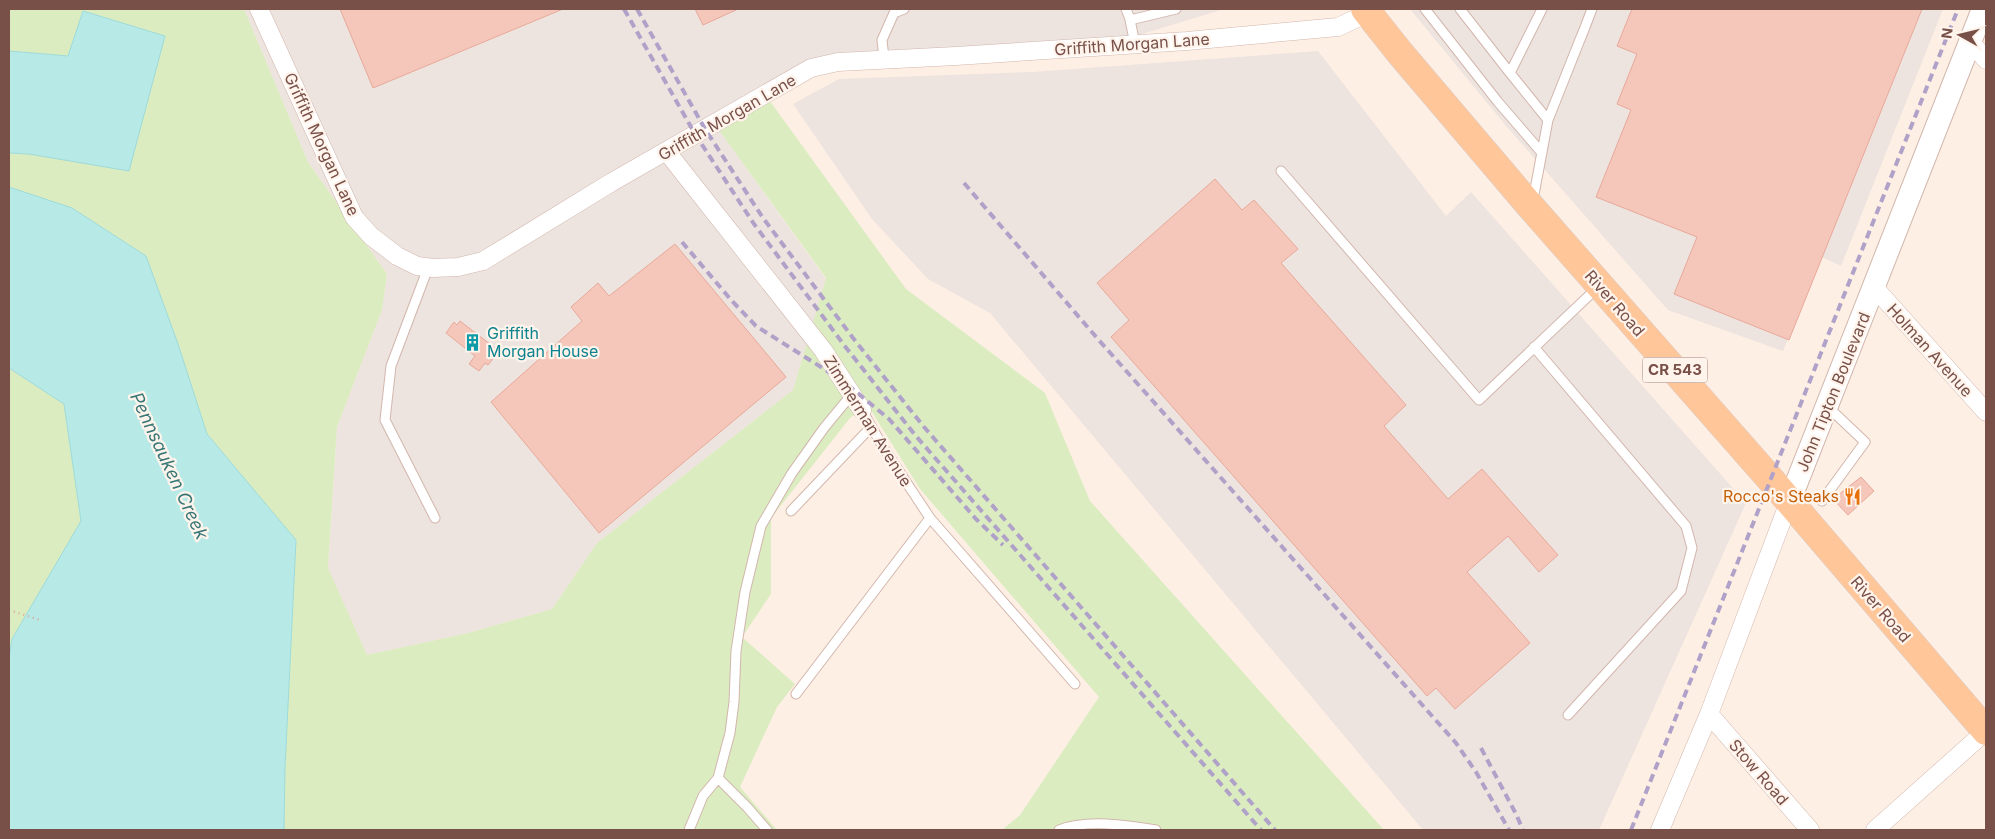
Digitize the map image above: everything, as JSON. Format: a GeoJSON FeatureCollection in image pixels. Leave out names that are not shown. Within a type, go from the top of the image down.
{"type":"FeatureCollection","features":[{"type":"Feature","properties":{"kind":"main road","name":"River Road"},"geometry":{"type":"LineString","coordinates":[[1366,11],[1531,207],[1986,731]]}},
{"type":"Feature","properties":{"kind":"street","name":"Griffith Morgan Lane"},"geometry":{"type":"LineString","coordinates":[[259,9],[354,216],[371,236],[397,256],[417,266],[428,268],[458,267],[483,261],[612,182],[811,68],[838,62],[1134,44],[1338,28],[1366,11]]}},
{"type":"Feature","properties":{"kind":"street","name":"John Tipton Boulevard"},"geometry":{"type":"LineString","coordinates":[[1660,830],[1709,714],[1789,502],[1983,9]]}},
{"type":"Feature","properties":{"kind":"street"},"geometry":{"type":"LineString","coordinates":[[1970,42],[1986,60]]}},
{"type":"Feature","properties":{"kind":"street","name":"Zimmerman Avenue"},"geometry":{"type":"LineString","coordinates":[[667,152],[823,350],[862,410]]}},
{"type":"Feature","properties":{"kind":"street","name":"Holman Avenue"},"geometry":{"type":"LineString","coordinates":[[1874,287],[1986,412]]}},
{"type":"Feature","properties":{"kind":"street","name":"Stow Road"},"geometry":{"type":"LineString","coordinates":[[1709,714],[1810,830]]}},
{"type":"Feature","properties":{"kind":"street"},"geometry":{"type":"LineString","coordinates":[[1875,830],[1986,731]]}},
{"type":"Feature","properties":{"kind":"lane"},"geometry":{"type":"LineString","coordinates":[[884,59],[882,40],[894,13],[904,9]]}},
{"type":"Feature","properties":{"kind":"lane"},"geometry":{"type":"LineString","coordinates":[[1126,9],[1134,44]]}},
{"type":"Feature","properties":{"kind":"lane"},"geometry":{"type":"LineString","coordinates":[[1130,20],[1176,9]]}},
{"type":"Feature","properties":{"kind":"lane"},"geometry":{"type":"LineString","coordinates":[[1425,9],[1498,102],[1542,153]]}},
{"type":"Feature","properties":{"kind":"lane"},"geometry":{"type":"LineString","coordinates":[[1460,9],[1548,120]]}},
{"type":"Feature","properties":{"kind":"lane"},"geometry":{"type":"LineString","coordinates":[[1510,73],[1542,9]]}},
{"type":"Feature","properties":{"kind":"lane"},"geometry":{"type":"LineString","coordinates":[[1531,207],[1548,120],[1592,9]]}},
{"type":"Feature","properties":{"kind":"lane"},"geometry":{"type":"LineString","coordinates":[[1281,171],[1479,400],[1600,285]]}},
{"type":"Feature","properties":{"kind":"lane"},"geometry":{"type":"LineString","coordinates":[[428,268],[392,366],[385,420],[435,518]]}},
{"type":"Feature","properties":{"kind":"lane"},"geometry":{"type":"LineString","coordinates":[[1534,348],[1686,526],[1692,548],[1681,591],[1568,716]]}},
{"type":"Feature","properties":{"kind":"lane"},"geometry":{"type":"LineString","coordinates":[[689,830],[703,796],[718,778],[730,733],[734,702],[736,651],[745,592],[761,526],[792,473],[824,428],[852,394]]}},
{"type":"Feature","properties":{"kind":"lane"},"geometry":{"type":"LineString","coordinates":[[1822,501],[1865,442],[1827,406]]}},
{"type":"Feature","properties":{"kind":"lane","name":"Zimmerman Avenue"},"geometry":{"type":"LineString","coordinates":[[862,410],[930,518],[1076,684]]}},
{"type":"Feature","properties":{"kind":"lane"},"geometry":{"type":"LineString","coordinates":[[791,511],[871,427]]}},
{"type":"Feature","properties":{"kind":"lane"},"geometry":{"type":"LineString","coordinates":[[796,694],[930,518]]}},
{"type":"Feature","properties":{"kind":"lane"},"geometry":{"type":"LineString","coordinates":[[718,778],[748,807],[767,830]]}},
{"type":"Feature","properties":{"kind":"lane"},"geometry":{"type":"LineString","coordinates":[[1059,830],[1071,825],[1118,825],[1156,830]]}},
{"type":"Feature","properties":{"kind":"path"},"geometry":{"type":"LineString","coordinates":[[9,610],[40,620]]}},
{"type":"Feature","properties":{"kind":"shaded area"},"geometry":{"type":"Polygon","coordinates":[[[244,9],[1224,9],[1103,46],[811,68],[721,133],[826,279],[793,390],[597,543],[552,609],[468,633],[367,655],[328,569],[337,427],[382,310],[387,274],[308,162],[244,9]]]}},
{"type":"Feature","properties":{"kind":"shaded area"},"geometry":{"type":"Polygon","coordinates":[[[1410,9],[1943,9],[1841,266],[1821,257],[1783,351],[1668,310],[1507,127],[1410,9]]]}},
{"type":"Feature","properties":{"kind":"shaded area"},"geometry":{"type":"Polygon","coordinates":[[[1318,51],[1446,216],[1471,192],[1746,503],[1599,830],[1423,830],[990,313],[928,279],[872,219],[793,104],[839,79],[1033,72],[1318,51]]]}},
{"type":"Feature","properties":{"kind":"green space"},"geometry":{"type":"Polygon","coordinates":[[[9,9],[244,9],[308,162],[387,274],[382,310],[337,427],[328,568],[367,655],[468,633],[552,609],[597,543],[793,390],[826,278],[721,133],[716,121],[764,93],[906,289],[1045,393],[1090,501],[1384,830],[1002,830],[1020,815],[1099,697],[920,489],[872,412],[862,410],[850,418],[771,518],[771,594],[742,637],[795,684],[777,707],[740,787],[777,830],[284,830],[285,768],[296,540],[207,434],[178,344],[146,256],[72,208],[9,187],[9,153],[29,154],[165,36],[83,11],[68,56],[9,51],[9,9]]]}},
{"type":"Feature","properties":{"kind":"green space"},"geometry":{"type":"Polygon","coordinates":[[[9,368],[64,404],[82,521],[12,639],[9,658],[9,368]]]}},
{"type":"Feature","properties":{"kind":"water"},"geometry":{"type":"Polygon","coordinates":[[[83,11],[165,36],[129,171],[29,154],[9,153],[9,51],[68,56],[83,11]]]}},
{"type":"Feature","properties":{"kind":"water","name":"Pennsauken Creek"},"geometry":{"type":"Polygon","coordinates":[[[9,187],[72,208],[146,256],[178,344],[207,434],[296,540],[285,768],[284,830],[9,830],[9,658],[12,639],[81,521],[64,404],[9,368],[9,187]]]}},
{"type":"Feature","properties":{"kind":"building"},"geometry":{"type":"Polygon","coordinates":[[[340,9],[563,9],[373,88],[340,9]]]}},
{"type":"Feature","properties":{"kind":"building"},"geometry":{"type":"Polygon","coordinates":[[[695,9],[738,9],[703,25],[695,9]]]}},
{"type":"Feature","properties":{"kind":"building"},"geometry":{"type":"Polygon","coordinates":[[[1632,9],[1922,9],[1789,340],[1674,294],[1697,237],[1596,197],[1631,110],[1617,104],[1637,54],[1617,46],[1632,9]]]}},
{"type":"Feature","properties":{"kind":"building"},"geometry":{"type":"Polygon","coordinates":[[[1215,179],[1242,210],[1254,200],[1298,249],[1281,263],[1406,405],[1384,426],[1448,499],[1482,469],[1558,555],[1539,572],[1508,536],[1467,572],[1530,643],[1455,709],[1436,688],[1427,696],[1111,337],[1129,320],[1097,283],[1215,179]]]}},
{"type":"Feature","properties":{"kind":"building"},"geometry":{"type":"Polygon","coordinates":[[[675,244],[786,377],[599,533],[491,402],[582,321],[571,307],[598,283],[609,296],[675,244]]]}},
{"type":"Feature","properties":{"kind":"building","name":"Griffith Morgan House"},"geometry":{"type":"Polygon","coordinates":[[[460,321],[499,351],[488,365],[485,363],[479,371],[469,364],[475,356],[446,333],[454,322],[457,325],[460,321]]]}},
{"type":"Feature","properties":{"kind":"building"},"geometry":{"type":"Polygon","coordinates":[[[1861,477],[1874,491],[1848,515],[1833,499],[1861,477]]]}},
{"type":"Feature","properties":{"kind":"railway"},"geometry":{"type":"LineString","coordinates":[[624,9],[695,134],[754,224],[844,345],[915,435],[1261,830]]}},
{"type":"Feature","properties":{"kind":"railway"},"geometry":{"type":"LineString","coordinates":[[637,9],[705,129],[763,218],[853,338],[924,427],[1275,830]]}},
{"type":"Feature","properties":{"kind":"railway"},"geometry":{"type":"LineString","coordinates":[[1631,830],[1958,9]]}},
{"type":"Feature","properties":{"kind":"railway"},"geometry":{"type":"LineString","coordinates":[[964,183],[1097,338],[1456,743],[1476,772],[1509,830]]}},
{"type":"Feature","properties":{"kind":"railway"},"geometry":{"type":"LineString","coordinates":[[682,242],[756,326],[843,381],[889,419],[976,519],[1003,545]]}},
{"type":"Feature","properties":{"kind":"railway"},"geometry":{"type":"LineString","coordinates":[[1481,748],[1523,830]]}},
{"type":"Feature","properties":{"kind":"place","name":"Griffith Morgan House"},"geometry":{"type":"Point","coordinates":[473,342]}},
{"type":"Feature","properties":{"kind":"place","name":"Rocco's Steaks"},"geometry":{"type":"Point","coordinates":[1853,496]}}]}
